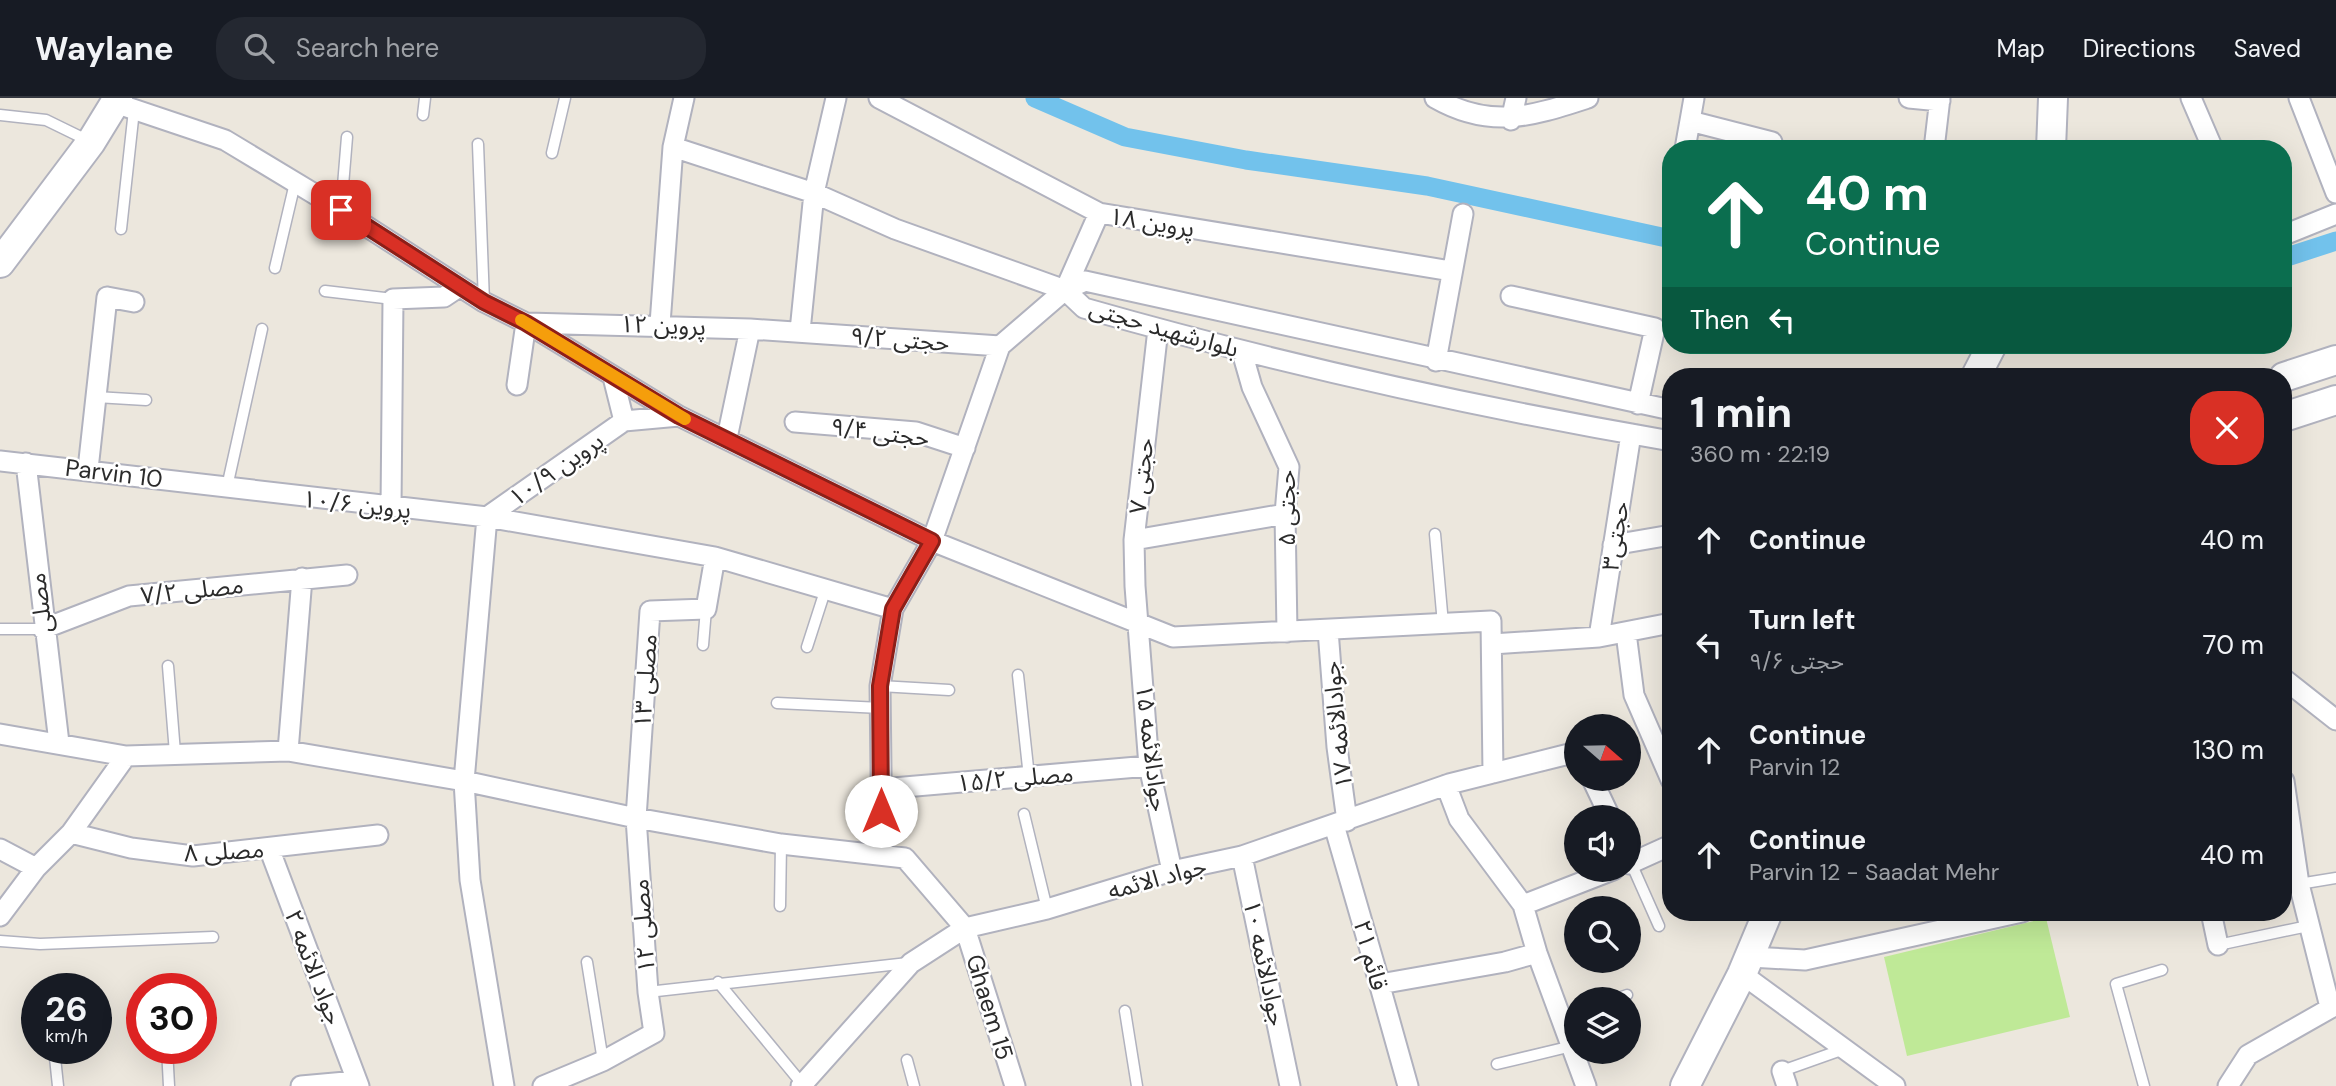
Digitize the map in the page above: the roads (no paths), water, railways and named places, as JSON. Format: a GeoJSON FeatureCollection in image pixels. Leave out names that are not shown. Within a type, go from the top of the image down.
{"type":"FeatureCollection","features":[{"type":"Feature","properties":{"kind":"street"},"geometry":{"type":"LineString","coordinates":[[660,324],[673,147],[684,98]]}},
{"type":"Feature","properties":{"kind":"street"},"geometry":{"type":"LineString","coordinates":[[800,331],[814,192],[836,98]]}},
{"type":"Feature","properties":{"kind":"street","name":"پروین ۱۸"},"geometry":{"type":"LineString","coordinates":[[879,98],[1099,213],[1451,271]]}},
{"type":"Feature","properties":{"kind":"street"},"geometry":{"type":"LineString","coordinates":[[1435,98],[1454,109],[1511,120],[1588,98]]}},
{"type":"Feature","properties":{"kind":"street"},"geometry":{"type":"LineString","coordinates":[[1511,120],[1516,98]]}},
{"type":"Feature","properties":{"kind":"street"},"geometry":{"type":"LineString","coordinates":[[1687,140],[1694,98]]}},
{"type":"Feature","properties":{"kind":"street"},"geometry":{"type":"LineString","coordinates":[[1909,98],[1940,99],[1935,140]]}},
{"type":"Feature","properties":{"kind":"street"},"geometry":{"type":"LineString","coordinates":[[2051,140],[2053,98]]}},
{"type":"Feature","properties":{"kind":"street"},"geometry":{"type":"LineString","coordinates":[[2191,98],[2209,140]]}},
{"type":"Feature","properties":{"kind":"street"},"geometry":{"type":"LineString","coordinates":[[2299,98],[2336,193]]}},
{"type":"Feature","properties":{"kind":"street"},"geometry":{"type":"LineString","coordinates":[[0,262],[123,104],[225,140],[341,210],[459,287],[526,323],[679,416],[932,541],[1173,637],[1491,621],[1493,773]]}},
{"type":"Feature","properties":{"kind":"street"},"geometry":{"type":"LineString","coordinates":[[1690,121],[1774,139]]}},
{"type":"Feature","properties":{"kind":"street"},"geometry":{"type":"LineString","coordinates":[[673,147],[814,192],[895,229],[1065,290]]}},
{"type":"Feature","properties":{"kind":"street"},"geometry":{"type":"LineString","coordinates":[[882,853],[880,686],[893,609],[932,541],[1000,346],[1065,290],[1099,213]]}},
{"type":"Feature","properties":{"kind":"street"},"geometry":{"type":"LineString","coordinates":[[1436,361],[1463,214]]}},
{"type":"Feature","properties":{"kind":"street"},"geometry":{"type":"LineString","coordinates":[[2292,232],[2336,214]]}},
{"type":"Feature","properties":{"kind":"street","name":"بلوارشهید حجتی"},"geometry":{"type":"LineString","coordinates":[[1662,408],[1436,361],[1085,281],[1065,290],[1084,308],[1242,352],[1418,392],[1662,440]]}},
{"type":"Feature","properties":{"kind":"street"},"geometry":{"type":"LineString","coordinates":[[391,508],[393,299],[444,297],[459,287]]}},
{"type":"Feature","properties":{"kind":"street"},"geometry":{"type":"LineString","coordinates":[[1511,296],[1655,328],[1638,404]]}},
{"type":"Feature","properties":{"kind":"street"},"geometry":{"type":"LineString","coordinates":[[88,468],[107,297],[134,302]]}},
{"type":"Feature","properties":{"kind":"street"},"geometry":{"type":"LineString","coordinates":[[517,385],[526,323]]}},
{"type":"Feature","properties":{"kind":"street","name":"پروین ۱۲"},"geometry":{"type":"LineString","coordinates":[[526,323],[660,324],[800,331]]}},
{"type":"Feature","properties":{"kind":"street"},"geometry":{"type":"LineString","coordinates":[[727,438],[750,329]]}},
{"type":"Feature","properties":{"kind":"street","name":"حجتی ۷"},"geometry":{"type":"LineString","coordinates":[[1140,623],[1134,540],[1158,329]]}},
{"type":"Feature","properties":{"kind":"street","name":"حجتی ۹/۲"},"geometry":{"type":"LineString","coordinates":[[800,331],[1000,346]]}},
{"type":"Feature","properties":{"kind":"street","name":"حجتی ۵"},"geometry":{"type":"LineString","coordinates":[[1242,352],[1252,387],[1289,467],[1285,514],[1287,632]]}},
{"type":"Feature","properties":{"kind":"street"},"geometry":{"type":"LineString","coordinates":[[2292,374],[2336,360]]}},
{"type":"Feature","properties":{"kind":"street"},"geometry":{"type":"LineString","coordinates":[[613,377],[624,421],[679,416]]}},
{"type":"Feature","properties":{"kind":"street"},"geometry":{"type":"LineString","coordinates":[[2292,414],[2336,400]]}},
{"type":"Feature","properties":{"kind":"street","name":"پروین ۱۰/۹"},"geometry":{"type":"LineString","coordinates":[[487,517],[624,421]]}},
{"type":"Feature","properties":{"kind":"street","name":"حجتی ۹/۴"},"geometry":{"type":"LineString","coordinates":[[795,422],[916,432],[965,448]]}},
{"type":"Feature","properties":{"kind":"street","name":"حجتی۳"},"geometry":{"type":"LineString","coordinates":[[1599,637],[1631,434]]}},
{"type":"Feature","properties":{"kind":"street","name":"Parvin 10"},"geometry":{"type":"LineString","coordinates":[[0,461],[88,468],[227,487]]}},
{"type":"Feature","properties":{"kind":"street","name":"مصلی"},"geometry":{"type":"LineString","coordinates":[[26,463],[58,743]]}},
{"type":"Feature","properties":{"kind":"street","name":"پروین ۱۰/۶"},"geometry":{"type":"LineString","coordinates":[[227,487],[487,517],[715,557],[893,609]]}},
{"type":"Feature","properties":{"kind":"street"},"geometry":{"type":"LineString","coordinates":[[1134,540],[1285,514]]}},
{"type":"Feature","properties":{"kind":"street"},"geometry":{"type":"LineString","coordinates":[[487,517],[464,781],[470,880],[504,1086]]}},
{"type":"Feature","properties":{"kind":"street"},"geometry":{"type":"LineString","coordinates":[[1613,545],[1662,537]]}},
{"type":"Feature","properties":{"kind":"street"},"geometry":{"type":"LineString","coordinates":[[706,609],[715,557]]}},
{"type":"Feature","properties":{"kind":"street","name":"مصلی ۷/۲"},"geometry":{"type":"LineString","coordinates":[[43,629],[128,596],[347,575]]}},
{"type":"Feature","properties":{"kind":"street"},"geometry":{"type":"LineString","coordinates":[[288,751],[302,578]]}},
{"type":"Feature","properties":{"kind":"street","name":"مصلی ۱۳"},"geometry":{"type":"LineString","coordinates":[[636,818],[649,611],[706,609]]}},
{"type":"Feature","properties":{"kind":"street","name":"جوادالائمه ۱۵"},"geometry":{"type":"LineString","coordinates":[[1140,623],[1149,766],[1172,872]]}},
{"type":"Feature","properties":{"kind":"street"},"geometry":{"type":"LineString","coordinates":[[1492,644],[1599,637],[1662,625]]}},
{"type":"Feature","properties":{"kind":"street","name":"جوادالائمه ۱۷"},"geometry":{"type":"LineString","coordinates":[[1328,630],[1340,823]]}},
{"type":"Feature","properties":{"kind":"street"},"geometry":{"type":"LineString","coordinates":[[1626,633],[1634,695],[1662,759]]}},
{"type":"Feature","properties":{"kind":"street"},"geometry":{"type":"LineString","coordinates":[[2292,685],[2336,720]]}},
{"type":"Feature","properties":{"kind":"street"},"geometry":{"type":"LineString","coordinates":[[0,734],[126,756],[288,751],[464,781],[636,818],[781,844],[882,853],[905,858],[965,928]]}},
{"type":"Feature","properties":{"kind":"street","name":"جواد الائمه"},"geometry":{"type":"LineString","coordinates":[[802,1085],[911,963],[965,928],[1047,909],[1172,872],[1242,856],[1446,785],[1564,754]]}},
{"type":"Feature","properties":{"kind":"street"},"geometry":{"type":"LineString","coordinates":[[0,916],[36,868],[71,833],[126,756]]}},
{"type":"Feature","properties":{"kind":"street","name":"مصلی ۱۵/۲"},"geometry":{"type":"LineString","coordinates":[[881,789],[1149,766]]}},
{"type":"Feature","properties":{"kind":"street"},"geometry":{"type":"LineString","coordinates":[[1446,785],[1459,819],[1523,905],[1537,953],[1564,1005]]}},
{"type":"Feature","properties":{"kind":"street","name":"مصلی ۱۲"},"geometry":{"type":"LineString","coordinates":[[603,1061],[654,1033],[648,992],[636,818]]}},
{"type":"Feature","properties":{"kind":"street","name":"قائم ۲۱"},"geometry":{"type":"LineString","coordinates":[[1340,823],[1408,1086]]}},
{"type":"Feature","properties":{"kind":"street","name":"مصلی ۸"},"geometry":{"type":"LineString","coordinates":[[71,833],[131,848],[193,856],[378,835]]}},
{"type":"Feature","properties":{"kind":"street"},"geometry":{"type":"LineString","coordinates":[[2228,1086],[2248,1055],[2333,1006],[2308,926],[2292,836]]}},
{"type":"Feature","properties":{"kind":"street","name":"جواد الائمه ۲"},"geometry":{"type":"LineString","coordinates":[[268,848],[358,1084]]}},
{"type":"Feature","properties":{"kind":"street"},"geometry":{"type":"LineString","coordinates":[[0,849],[36,868]]}},
{"type":"Feature","properties":{"kind":"street"},"geometry":{"type":"LineString","coordinates":[[1641,858],[1662,849]]}},
{"type":"Feature","properties":{"kind":"street","name":"جوادالائمه ۱۰"},"geometry":{"type":"LineString","coordinates":[[1242,856],[1289,1078]]}},
{"type":"Feature","properties":{"kind":"street"},"geometry":{"type":"LineString","coordinates":[[1523,905],[1581,882]]}},
{"type":"Feature","properties":{"kind":"street"},"geometry":{"type":"LineString","coordinates":[[1685,1086],[1746,966],[1764,921]]}},
{"type":"Feature","properties":{"kind":"street"},"geometry":{"type":"LineString","coordinates":[[1746,966],[1805,960],[1967,921]]}},
{"type":"Feature","properties":{"kind":"street"},"geometry":{"type":"LineString","coordinates":[[2213,921],[2218,945]]}},
{"type":"Feature","properties":{"kind":"street","name":"Ghaem 15"},"geometry":{"type":"LineString","coordinates":[[965,928],[1015,1086]]}},
{"type":"Feature","properties":{"kind":"street"},"geometry":{"type":"LineString","coordinates":[[1380,984],[1505,962],[1537,953]]}},
{"type":"Feature","properties":{"kind":"street"},"geometry":{"type":"LineString","coordinates":[[1746,966],[1844,1049],[1895,1086]]}},
{"type":"Feature","properties":{"kind":"street"},"geometry":{"type":"LineString","coordinates":[[549,1085],[603,1061]]}},
{"type":"Feature","properties":{"kind":"street"},"geometry":{"type":"LineString","coordinates":[[1579,1064],[1586,1086]]}},
{"type":"Feature","properties":{"kind":"street"},"geometry":{"type":"LineString","coordinates":[[301,1086],[358,1084]]}},
{"type":"Feature","properties":{"kind":"lane"},"geometry":{"type":"LineString","coordinates":[[423,115],[425,98]]}},
{"type":"Feature","properties":{"kind":"lane"},"geometry":{"type":"LineString","coordinates":[[552,153],[565,98]]}},
{"type":"Feature","properties":{"kind":"lane"},"geometry":{"type":"LineString","coordinates":[[121,229],[123,104]]}},
{"type":"Feature","properties":{"kind":"lane"},"geometry":{"type":"LineString","coordinates":[[0,115],[46,120],[91,142]]}},
{"type":"Feature","properties":{"kind":"lane"},"geometry":{"type":"LineString","coordinates":[[341,210],[347,137]]}},
{"type":"Feature","properties":{"kind":"lane"},"geometry":{"type":"LineString","coordinates":[[478,144],[484,302]]}},
{"type":"Feature","properties":{"kind":"lane"},"geometry":{"type":"LineString","coordinates":[[275,268],[295,183]]}},
{"type":"Feature","properties":{"kind":"lane"},"geometry":{"type":"LineString","coordinates":[[325,290],[393,299]]}},
{"type":"Feature","properties":{"kind":"lane"},"geometry":{"type":"LineString","coordinates":[[227,487],[262,329]]}},
{"type":"Feature","properties":{"kind":"lane"},"geometry":{"type":"LineString","coordinates":[[96,397],[146,400]]}},
{"type":"Feature","properties":{"kind":"lane"},"geometry":{"type":"LineString","coordinates":[[1435,534],[1443,624]]}},
{"type":"Feature","properties":{"kind":"lane"},"geometry":{"type":"LineString","coordinates":[[807,647],[826,588]]}},
{"type":"Feature","properties":{"kind":"lane"},"geometry":{"type":"LineString","coordinates":[[703,645],[706,609]]}},
{"type":"Feature","properties":{"kind":"lane"},"geometry":{"type":"LineString","coordinates":[[0,629],[43,629]]}},
{"type":"Feature","properties":{"kind":"lane"},"geometry":{"type":"LineString","coordinates":[[168,666],[175,753]]}},
{"type":"Feature","properties":{"kind":"lane"},"geometry":{"type":"LineString","coordinates":[[1018,676],[1029,777]]}},
{"type":"Feature","properties":{"kind":"lane"},"geometry":{"type":"LineString","coordinates":[[880,686],[949,690]]}},
{"type":"Feature","properties":{"kind":"lane"},"geometry":{"type":"LineString","coordinates":[[777,703],[881,708]]}},
{"type":"Feature","properties":{"kind":"lane"},"geometry":{"type":"LineString","coordinates":[[1024,814],[1047,909]]}},
{"type":"Feature","properties":{"kind":"lane"},"geometry":{"type":"LineString","coordinates":[[780,905],[781,844]]}},
{"type":"Feature","properties":{"kind":"lane"},"geometry":{"type":"LineString","coordinates":[[2299,884],[2336,878]]}},
{"type":"Feature","properties":{"kind":"lane"},"geometry":{"type":"LineString","coordinates":[[1635,882],[1658,926]]}},
{"type":"Feature","properties":{"kind":"lane"},"geometry":{"type":"LineString","coordinates":[[2218,945],[2308,926]]}},
{"type":"Feature","properties":{"kind":"lane"},"geometry":{"type":"LineString","coordinates":[[0,941],[40,944],[213,937]]}},
{"type":"Feature","properties":{"kind":"lane"},"geometry":{"type":"LineString","coordinates":[[587,962],[603,1061]]}},
{"type":"Feature","properties":{"kind":"lane"},"geometry":{"type":"LineString","coordinates":[[648,992],[718,982],[911,963]]}},
{"type":"Feature","properties":{"kind":"lane"},"geometry":{"type":"LineString","coordinates":[[2144,1086],[2116,984],[2162,970]]}},
{"type":"Feature","properties":{"kind":"lane"},"geometry":{"type":"LineString","coordinates":[[718,982],[802,1085]]}},
{"type":"Feature","properties":{"kind":"lane"},"geometry":{"type":"LineString","coordinates":[[1125,1011],[1137,1086]]}},
{"type":"Feature","properties":{"kind":"lane"},"geometry":{"type":"LineString","coordinates":[[1497,1064],[1564,1048]]}},
{"type":"Feature","properties":{"kind":"lane"},"geometry":{"type":"LineString","coordinates":[[1784,1078],[1844,1049]]}},
{"type":"Feature","properties":{"kind":"lane"},"geometry":{"type":"LineString","coordinates":[[907,1060],[914,1086]]}},
{"type":"Feature","properties":{"kind":"lane"},"geometry":{"type":"LineString","coordinates":[[56,1064],[58,1086]]}},
{"type":"Feature","properties":{"kind":"lane"},"geometry":{"type":"LineString","coordinates":[[168,1064],[169,1086]]}},
{"type":"Feature","properties":{"kind":"waterway"},"geometry":{"type":"LineString","coordinates":[[1035,98],[1125,137],[1246,160],[1427,186],[1662,237]]}},
{"type":"Feature","properties":{"kind":"waterway"},"geometry":{"type":"LineString","coordinates":[[2292,255],[2336,241]]}}]}
